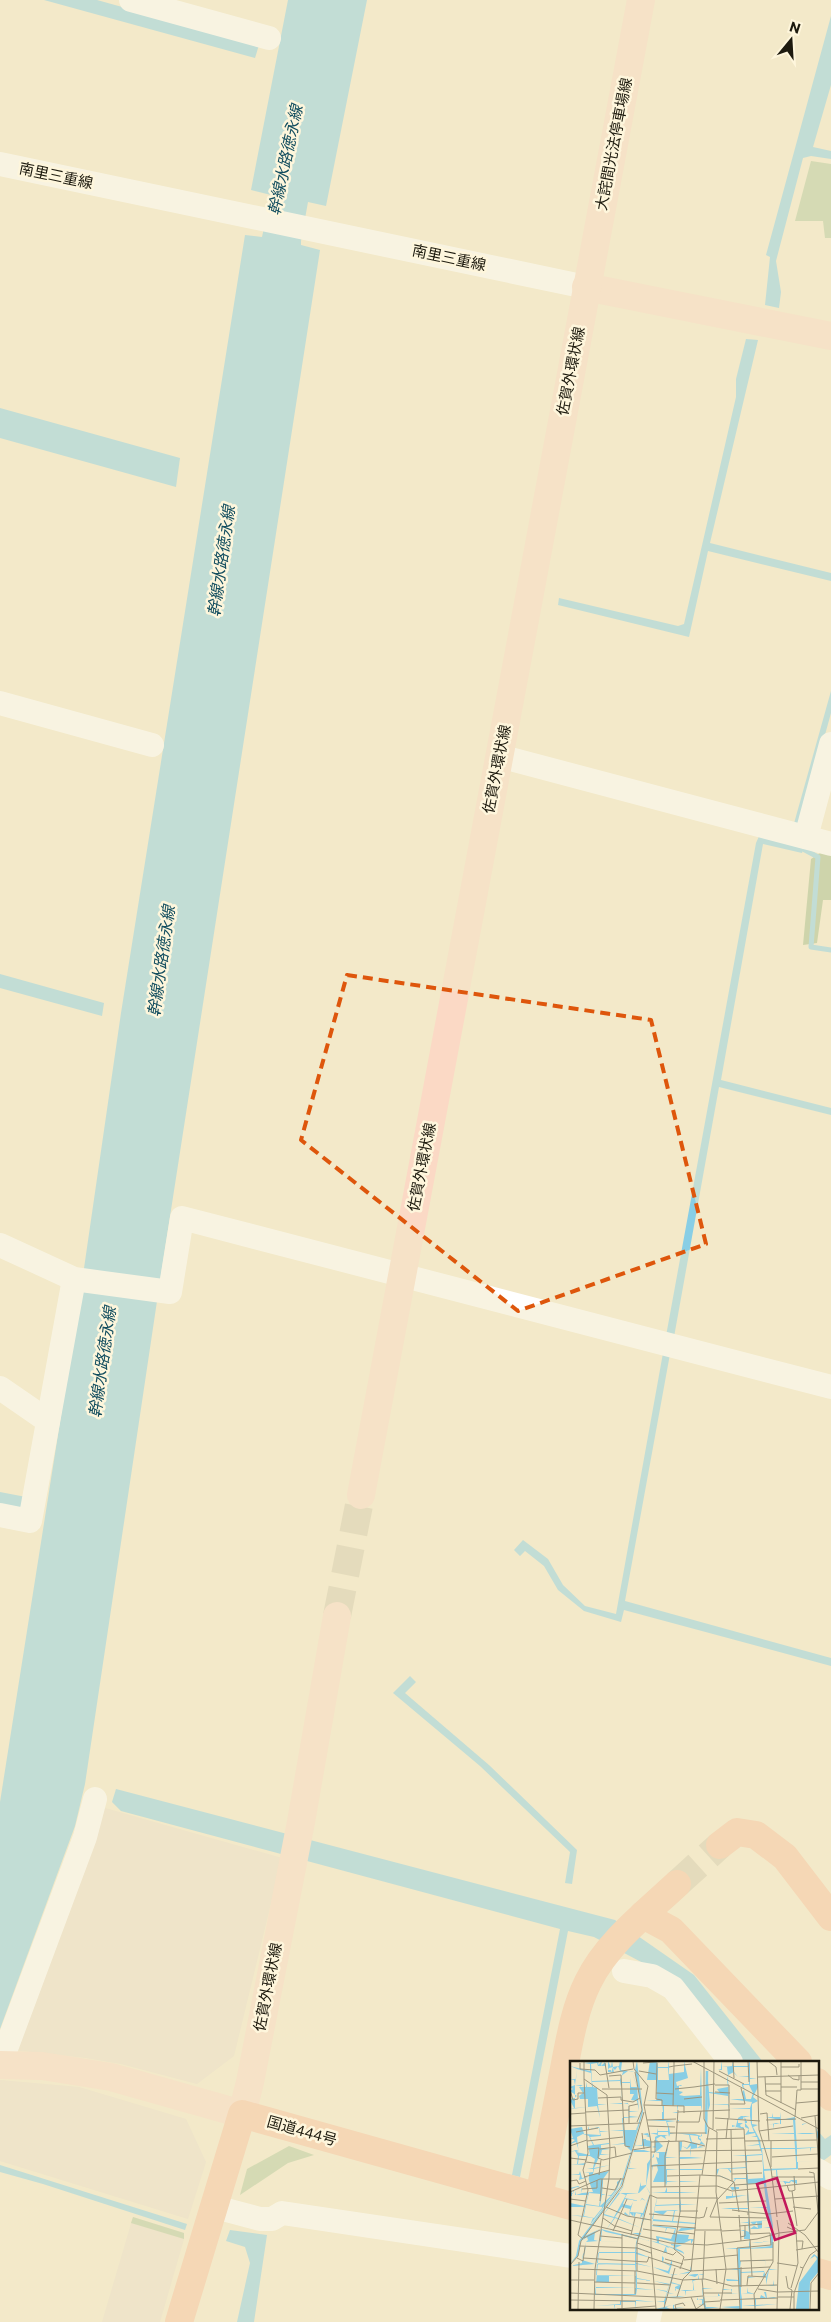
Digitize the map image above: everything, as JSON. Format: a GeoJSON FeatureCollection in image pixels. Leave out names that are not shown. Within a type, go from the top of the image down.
{"type":"FeatureCollection","features":[{"type":"Feature","properties":{"kind":"highway"},"geometry":{"type":"LineString","coordinates":[[720,1845],[737,1832],[756,1834],[785,1857],[831,1917]]}},
{"type":"Feature","properties":{"kind":"highway"},"geometry":{"type":"LineString","coordinates":[[539,2197],[578,2006],[588,1982],[601,1960],[643,1915],[677,1884]]}},
{"type":"Feature","properties":{"kind":"highway"},"geometry":{"type":"LineString","coordinates":[[643,1915],[671,1930],[797,2061]]}},
{"type":"Feature","properties":{"kind":"highway"},"geometry":{"type":"LineString","coordinates":[[818,2083],[831,2096]]}},
{"type":"Feature","properties":{"kind":"highway"},"geometry":{"type":"LineString","coordinates":[[180,2322],[242,2114]]}},
{"type":"Feature","properties":{"kind":"highway","name":"国道444号"},"geometry":{"type":"LineString","coordinates":[[242,2114],[570,2206]]}},
{"type":"Feature","properties":{"kind":"highway"},"geometry":{"type":"LineString","coordinates":[[818,2272],[831,2276]]}},
{"type":"Feature","properties":{"kind":"main road","name":"大詫間光法停車場線"},"geometry":{"type":"LineString","coordinates":[[586,287],[641,0]]}},
{"type":"Feature","properties":{"kind":"main road"},"geometry":{"type":"LineString","coordinates":[[586,287],[831,336]]}},
{"type":"Feature","properties":{"kind":"main road","name":"佐賀外環状線"},"geometry":{"type":"LineString","coordinates":[[360,1495],[586,287]]}},
{"type":"Feature","properties":{"kind":"main road","name":"佐賀外環状線"},"geometry":{"type":"LineString","coordinates":[[242,2114],[250,2082],[300,1822],[337,1616]]}},
{"type":"Feature","properties":{"kind":"main road"},"geometry":{"type":"LineString","coordinates":[[0,2065],[42,2066],[110,2077],[242,2114]]}},
{"type":"Feature","properties":{"kind":"street"},"geometry":{"type":"LineString","coordinates":[[131,0],[269,38]]}},
{"type":"Feature","properties":{"kind":"street","name":"南里三重線"},"geometry":{"type":"LineString","coordinates":[[0,164],[586,287]]}},
{"type":"Feature","properties":{"kind":"street"},"geometry":{"type":"LineString","coordinates":[[0,703],[152,745]]}},
{"type":"Feature","properties":{"kind":"street"},"geometry":{"type":"LineString","coordinates":[[806,837],[831,744]]}},
{"type":"Feature","properties":{"kind":"street"},"geometry":{"type":"LineString","coordinates":[[499,756],[831,844]]}},
{"type":"Feature","properties":{"kind":"street"},"geometry":{"type":"LineString","coordinates":[[0,1245],[86,1281],[170,1292],[182,1218],[831,1387]]}},
{"type":"Feature","properties":{"kind":"street"},"geometry":{"type":"LineString","coordinates":[[0,1515],[30,1521],[48,1420],[86,1281]]}},
{"type":"Feature","properties":{"kind":"street"},"geometry":{"type":"LineString","coordinates":[[0,1388],[48,1420]]}},
{"type":"Feature","properties":{"kind":"street"},"geometry":{"type":"LineString","coordinates":[[0,2057],[7,2046],[85,1837],[95,1799]]}},
{"type":"Feature","properties":{"kind":"street"},"geometry":{"type":"LineString","coordinates":[[624,1971],[652,1976],[673,1988],[731,2061]]}},
{"type":"Feature","properties":{"kind":"street"},"geometry":{"type":"LineString","coordinates":[[818,2171],[831,2178]]}},
{"type":"Feature","properties":{"kind":"street"},"geometry":{"type":"LineString","coordinates":[[215,2206],[260,2219],[272,2220],[282,2213],[570,2256]]}},
{"type":"Feature","properties":{"kind":"highlighted area"},"geometry":{"type":"Polygon","coordinates":[[[347,975],[651,1020],[706,1244],[518,1311],[301,1140],[347,975]]]}},
{"type":"Feature","properties":{"kind":"shaded area"},"geometry":{"type":"Polygon","coordinates":[[[98,1806],[282,1858],[234,2056],[197,2084],[121,2064],[12,2050],[98,1806]]]}},
{"type":"Feature","properties":{"kind":"shaded area"},"geometry":{"type":"Polygon","coordinates":[[[0,2080],[79,2087],[186,2119],[206,2162],[188,2219],[0,2161],[0,2080]]]}},
{"type":"Feature","properties":{"kind":"shaded area"},"geometry":{"type":"Polygon","coordinates":[[[133,2217],[184,2233],[184,2239],[160,2322],[102,2322],[133,2217]]]}},
{"type":"Feature","properties":{"kind":"green space"},"geometry":{"type":"Polygon","coordinates":[[[811,161],[831,164],[831,238],[825,238],[823,221],[795,221],[811,161]]]}},
{"type":"Feature","properties":{"kind":"green space"},"geometry":{"type":"Polygon","coordinates":[[[826,849],[831,855],[831,900],[823,900],[817,943],[803,945],[811,859],[826,849]]]}},
{"type":"Feature","properties":{"kind":"green space"},"geometry":{"type":"Polygon","coordinates":[[[289,2146],[314,2155],[288,2163],[240,2195],[247,2169],[289,2146]]]}},
{"type":"Feature","properties":{"kind":"green space"},"geometry":{"type":"Polygon","coordinates":[[[133,2217],[184,2233],[184,2239],[131,2223],[133,2217]]]}},
{"type":"Feature","properties":{"kind":"water"},"geometry":{"type":"Polygon","coordinates":[[[44,0],[97,0],[259,45],[255,58],[44,0]]]}},
{"type":"Feature","properties":{"kind":"water","name":"幹線水路徳永線"},"geometry":{"type":"Polygon","coordinates":[[[288,0],[367,0],[326,206],[308,202],[301,241],[301,245],[320,250],[160,1281],[85,1784],[75,1826],[0,2029],[0,1802],[81,1289],[121,1013],[245,235],[262,237],[271,195],[251,190],[288,0]]]}},
{"type":"Feature","properties":{"kind":"water"},"geometry":{"type":"Polygon","coordinates":[[[831,16],[831,85],[813,147],[831,151],[831,159],[811,156],[803,158],[776,261],[781,292],[779,308],[765,305],[770,257],[766,255],[831,16]]]}},
{"type":"Feature","properties":{"kind":"water"},"geometry":{"type":"Polygon","coordinates":[[[746,339],[758,340],[710,543],[831,573],[831,581],[708,551],[689,637],[558,605],[559,598],[678,626],[684,624],[736,397],[736,379],[746,339]]]}},
{"type":"Feature","properties":{"kind":"water"},"geometry":{"type":"Polygon","coordinates":[[[0,408],[180,458],[176,487],[0,438],[0,408]]]}},
{"type":"Feature","properties":{"kind":"water"},"geometry":{"type":"Polygon","coordinates":[[[831,691],[831,713],[799,829],[793,827],[831,691]]]}},
{"type":"Feature","properties":{"kind":"water"},"geometry":{"type":"Polygon","coordinates":[[[760,834],[804,846],[802,853],[763,844],[721,1080],[831,1108],[831,1115],[719,1087],[674,1337],[666,1336],[756,843],[760,834]]]}},
{"type":"Feature","properties":{"kind":"water"},"geometry":{"type":"Polygon","coordinates":[[[0,974],[104,1003],[102,1016],[0,988],[0,974]]]}},
{"type":"Feature","properties":{"kind":"water"},"geometry":{"type":"Polygon","coordinates":[[[663,1353],[670,1354],[625,1601],[831,1658],[831,1666],[624,1610],[621,1622],[584,1611],[558,1590],[544,1566],[525,1551],[520,1556],[514,1550],[523,1540],[548,1559],[563,1585],[585,1606],[616,1614],[663,1353]]]}},
{"type":"Feature","properties":{"kind":"water"},"geometry":{"type":"Polygon","coordinates":[[[0,1492],[26,1497],[23,1511],[0,1507],[0,1492]]]}},
{"type":"Feature","properties":{"kind":"water"},"geometry":{"type":"Polygon","coordinates":[[[410,1676],[416,1682],[405,1693],[489,1765],[577,1850],[572,1884],[565,1883],[570,1852],[480,1766],[393,1693],[410,1676]]]}},
{"type":"Feature","properties":{"kind":"water"},"geometry":{"type":"Polygon","coordinates":[[[116,1789],[615,1920],[694,1975],[762,2061],[741,2061],[643,1963],[594,1937],[568,1931],[520,2177],[512,2175],[560,1929],[121,1811],[112,1802],[116,1789]]]}},
{"type":"Feature","properties":{"kind":"water"},"geometry":{"type":"Polygon","coordinates":[[[818,2131],[825,2139],[831,2135],[831,2155],[823,2161],[818,2155],[818,2131]]]}},
{"type":"Feature","properties":{"kind":"water"},"geometry":{"type":"Polygon","coordinates":[[[0,2165],[187,2224],[185,2230],[0,2172],[0,2165]]]}},
{"type":"Feature","properties":{"kind":"water"},"geometry":{"type":"Polygon","coordinates":[[[230,2230],[267,2235],[254,2322],[237,2322],[250,2263],[245,2247],[226,2241],[230,2230]]]}},
{"type":"Feature","properties":{"kind":"waterway"},"geometry":{"type":"LineString","coordinates":[[803,849],[818,857],[811,947],[831,950]]}},
{"type":"Feature","properties":{"kind":"tunnel"},"geometry":{"type":"LineString","coordinates":[[337,1616],[361,1495]]}},
{"type":"Feature","properties":{"kind":"tunnel"},"geometry":{"type":"LineString","coordinates":[[677,1884],[720,1845]]}}]}
